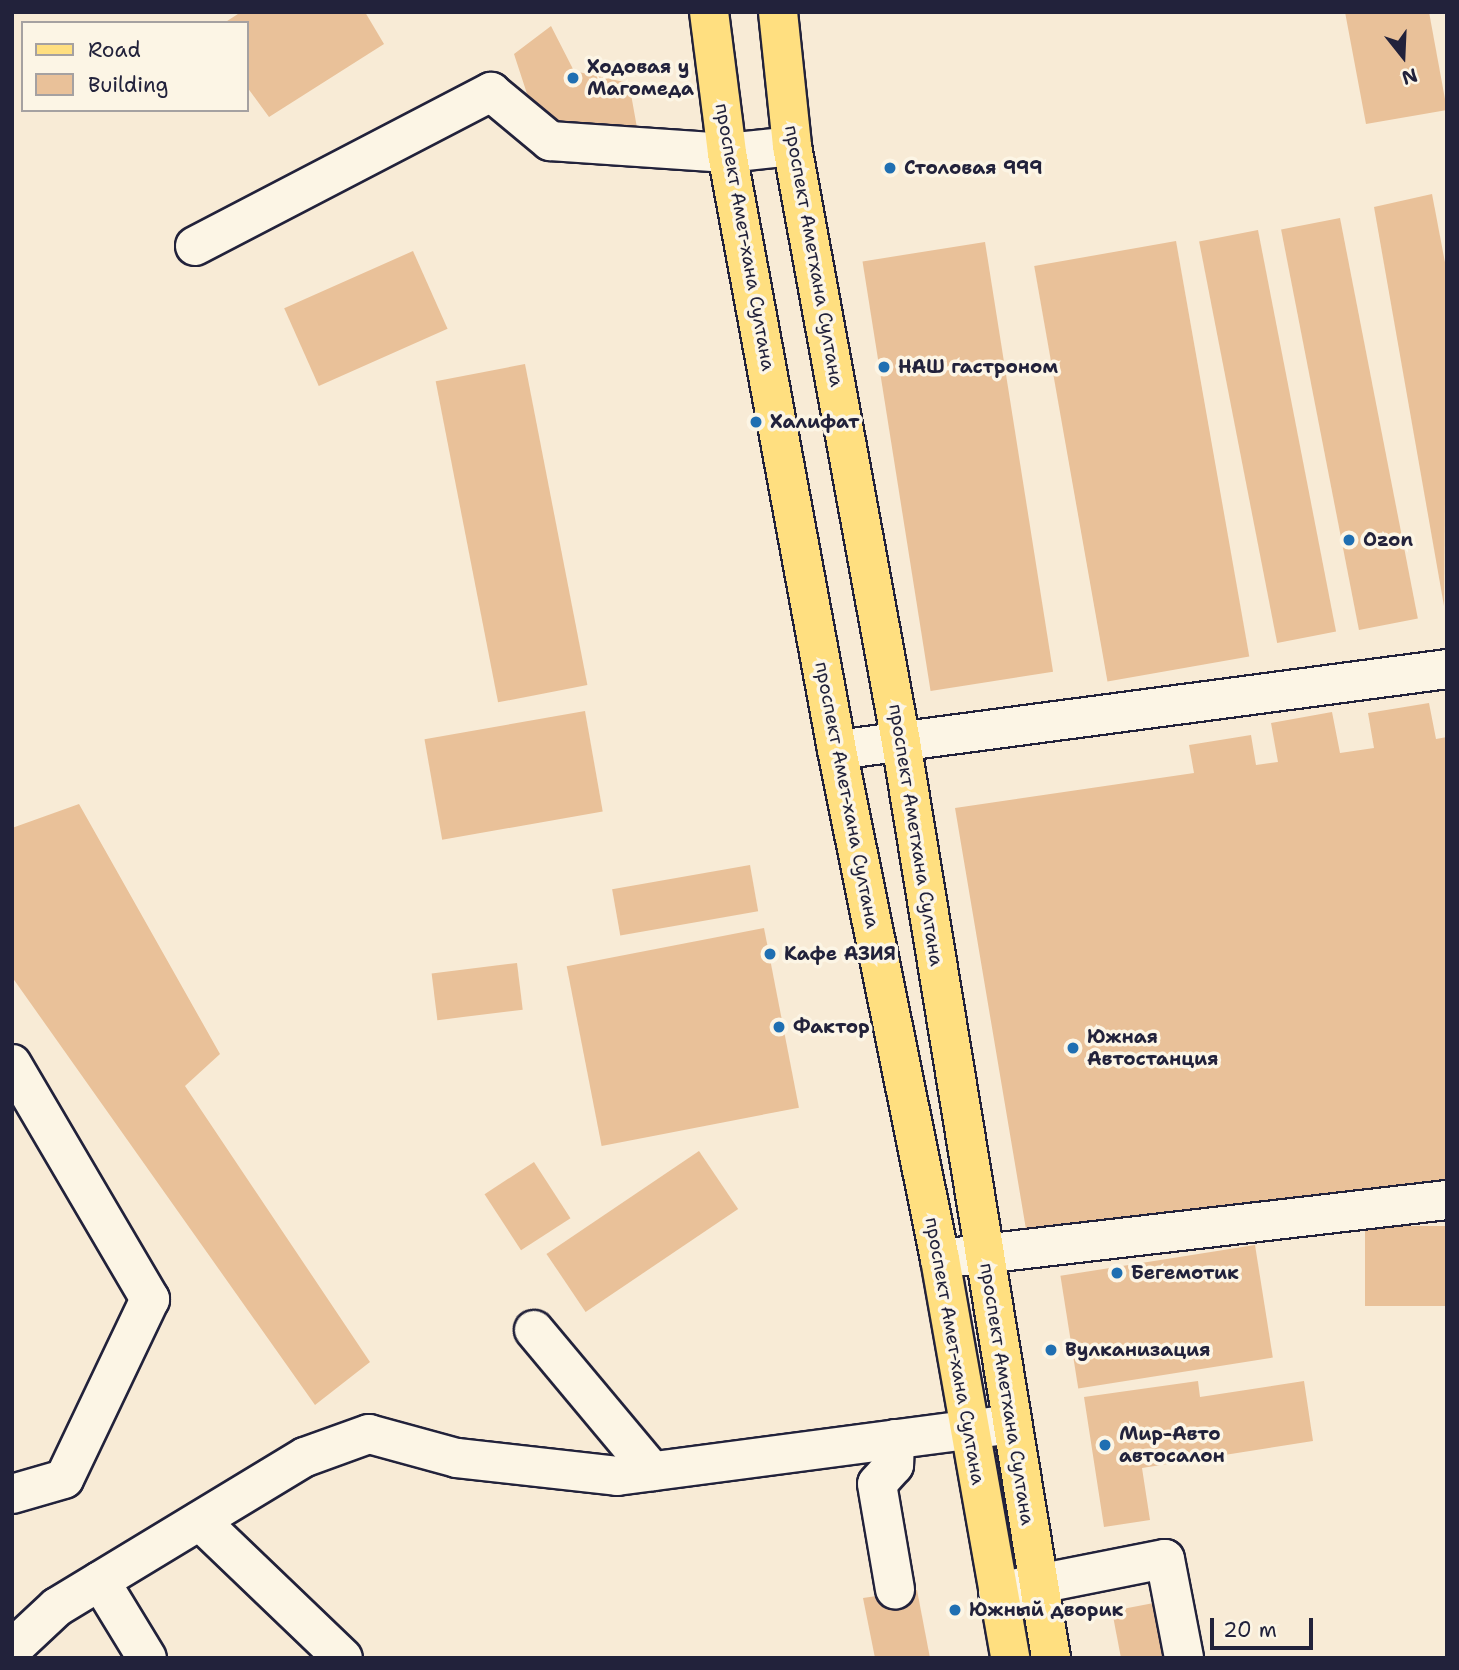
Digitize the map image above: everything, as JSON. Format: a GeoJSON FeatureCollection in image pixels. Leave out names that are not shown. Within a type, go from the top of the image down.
{"type":"FeatureCollection","features":[{"type":"Feature","properties":{"kind":"main road","name":"проспект Амет-хана Султана"},"geometry":{"type":"LineString","coordinates":[[709,12],[727,153],[837,750],[940,1259],[1010,1658]]}},
{"type":"Feature","properties":{"kind":"main road","name":"проспект Аметхана Султана"},"geometry":{"type":"LineString","coordinates":[[778,12],[792,146],[901,742],[1051,1658]]}},
{"type":"Feature","properties":{"kind":"lane"},"geometry":{"type":"LineString","coordinates":[[195,246],[491,92],[550,141],[727,153],[792,146]]}},
{"type":"Feature","properties":{"kind":"lane"},"geometry":{"type":"LineString","coordinates":[[837,750],[1447,669]]}},
{"type":"Feature","properties":{"kind":"lane"},"geometry":{"type":"LineString","coordinates":[[12,1064],[150,1299],[64,1479],[12,1494]]}},
{"type":"Feature","properties":{"kind":"lane"},"geometry":{"type":"LineString","coordinates":[[940,1259],[985,1256],[1447,1200]]}},
{"type":"Feature","properties":{"kind":"lane"},"geometry":{"type":"LineString","coordinates":[[534,1330],[652,1471]]}},
{"type":"Feature","properties":{"kind":"lane"},"geometry":{"type":"LineString","coordinates":[[12,1649],[58,1607],[305,1457],[369,1434],[457,1458],[617,1476],[1012,1424]]}},
{"type":"Feature","properties":{"kind":"lane"},"geometry":{"type":"LineString","coordinates":[[895,1439],[894,1465],[877,1484],[895,1589]]}},
{"type":"Feature","properties":{"kind":"lane"},"geometry":{"type":"LineString","coordinates":[[200,1521],[343,1658]]}},
{"type":"Feature","properties":{"kind":"lane"},"geometry":{"type":"LineString","coordinates":[[998,1592],[1165,1559],[1184,1658]]}},
{"type":"Feature","properties":{"kind":"lane"},"geometry":{"type":"LineString","coordinates":[[100,1581],[147,1658]]}},
{"type":"Feature","properties":{"kind":"building"},"geometry":{"type":"Polygon","coordinates":[[[241,12],[365,12],[384,44],[269,117],[248,88],[248,21],[227,21],[241,12]]]}},
{"type":"Feature","properties":{"kind":"building"},"geometry":{"type":"Polygon","coordinates":[[[1345,12],[1429,12],[1447,110],[1366,124],[1345,12]]]}},
{"type":"Feature","properties":{"kind":"building"},"geometry":{"type":"Polygon","coordinates":[[[551,26],[574,71],[629,83],[639,139],[566,134],[530,103],[514,54],[551,26]]]}},
{"type":"Feature","properties":{"kind":"building"},"geometry":{"type":"Polygon","coordinates":[[[1432,194],[1447,273],[1444,606],[1374,207],[1432,194]]]}},
{"type":"Feature","properties":{"kind":"building"},"geometry":{"type":"Polygon","coordinates":[[[1340,218],[1418,619],[1359,630],[1281,229],[1340,218]]]}},
{"type":"Feature","properties":{"kind":"building"},"geometry":{"type":"Polygon","coordinates":[[[1258,230],[1336,631],[1277,643],[1199,241],[1258,230]]]}},
{"type":"Feature","properties":{"kind":"building"},"geometry":{"type":"Polygon","coordinates":[[[1176,241],[1249,657],[1107,682],[1034,266],[1176,241]]]}},
{"type":"Feature","properties":{"kind":"building"},"geometry":{"type":"Polygon","coordinates":[[[985,242],[1053,672],[931,691],[863,261],[985,242]]]}},
{"type":"Feature","properties":{"kind":"building"},"geometry":{"type":"Polygon","coordinates":[[[413,251],[448,329],[319,386],[284,308],[413,251]]]}},
{"type":"Feature","properties":{"kind":"building"},"geometry":{"type":"Polygon","coordinates":[[[525,364],[587,685],[498,702],[436,381],[525,364]]]}},
{"type":"Feature","properties":{"kind":"building"},"geometry":{"type":"Polygon","coordinates":[[[1429,703],[1436,739],[1447,737],[1447,1190],[1031,1259],[955,808],[1194,773],[1189,745],[1251,735],[1256,765],[1278,762],[1271,723],[1332,712],[1340,753],[1374,748],[1368,713],[1429,703]]]}},
{"type":"Feature","properties":{"kind":"building"},"geometry":{"type":"Polygon","coordinates":[[[585,711],[603,811],[442,840],[424,739],[585,711]]]}},
{"type":"Feature","properties":{"kind":"building"},"geometry":{"type":"Polygon","coordinates":[[[79,804],[220,1054],[185,1086],[370,1362],[315,1405],[12,977],[12,828],[79,804]]]}},
{"type":"Feature","properties":{"kind":"building"},"geometry":{"type":"Polygon","coordinates":[[[750,865],[758,911],[620,936],[612,889],[750,865]]]}},
{"type":"Feature","properties":{"kind":"building"},"geometry":{"type":"Polygon","coordinates":[[[764,928],[799,1108],[602,1146],[567,966],[764,928]]]}},
{"type":"Feature","properties":{"kind":"building"},"geometry":{"type":"Polygon","coordinates":[[[517,963],[523,1010],[437,1020],[432,973],[517,963]]]}},
{"type":"Feature","properties":{"kind":"building"},"geometry":{"type":"Polygon","coordinates":[[[699,1151],[738,1209],[586,1312],[546,1254],[699,1151]]]}},
{"type":"Feature","properties":{"kind":"building"},"geometry":{"type":"Polygon","coordinates":[[[534,1162],[570,1218],[521,1250],[485,1194],[534,1162]]]}},
{"type":"Feature","properties":{"kind":"building"},"geometry":{"type":"Polygon","coordinates":[[[1365,1226],[1447,1226],[1447,1306],[1365,1306],[1365,1226]]]}},
{"type":"Feature","properties":{"kind":"building"},"geometry":{"type":"Polygon","coordinates":[[[1255,1245],[1273,1358],[1078,1388],[1060,1276],[1255,1245]]]}},
{"type":"Feature","properties":{"kind":"building"},"geometry":{"type":"Polygon","coordinates":[[[1198,1381],[1200,1397],[1304,1381],[1313,1441],[1142,1468],[1150,1520],[1104,1527],[1084,1397],[1198,1381]]]}},
{"type":"Feature","properties":{"kind":"building"},"geometry":{"type":"Polygon","coordinates":[[[917,1590],[930,1658],[875,1658],[863,1598],[917,1590]]]}},
{"type":"Feature","properties":{"kind":"building"},"geometry":{"type":"Polygon","coordinates":[[[1159,1602],[1169,1658],[1121,1658],[1112,1611],[1159,1602]]]}},
{"type":"Feature","properties":{"kind":"place","name":"Ходовая у Магомеда"},"geometry":{"type":"Point","coordinates":[573,78]}},
{"type":"Feature","properties":{"kind":"place","name":"Столовая 999"},"geometry":{"type":"Point","coordinates":[890,168]}},
{"type":"Feature","properties":{"kind":"place","name":"НАШ гастроном"},"geometry":{"type":"Point","coordinates":[884,367]}},
{"type":"Feature","properties":{"kind":"place","name":"Халифат"},"geometry":{"type":"Point","coordinates":[756,422]}},
{"type":"Feature","properties":{"kind":"place","name":"Ozon"},"geometry":{"type":"Point","coordinates":[1349,540]}},
{"type":"Feature","properties":{"kind":"place","name":"Кафе АЗИЯ"},"geometry":{"type":"Point","coordinates":[770,954]}},
{"type":"Feature","properties":{"kind":"place","name":"Фактор"},"geometry":{"type":"Point","coordinates":[779,1027]}},
{"type":"Feature","properties":{"kind":"place","name":"Южная Автостанция"},"geometry":{"type":"Point","coordinates":[1073,1048]}},
{"type":"Feature","properties":{"kind":"place","name":"Бегемотик"},"geometry":{"type":"Point","coordinates":[1117,1273]}},
{"type":"Feature","properties":{"kind":"place","name":"Вулканизация"},"geometry":{"type":"Point","coordinates":[1051,1350]}},
{"type":"Feature","properties":{"kind":"place","name":"Мир-Авто автосалон"},"geometry":{"type":"Point","coordinates":[1105,1445]}},
{"type":"Feature","properties":{"kind":"place","name":"Южный дворик"},"geometry":{"type":"Point","coordinates":[955,1610]}}]}
